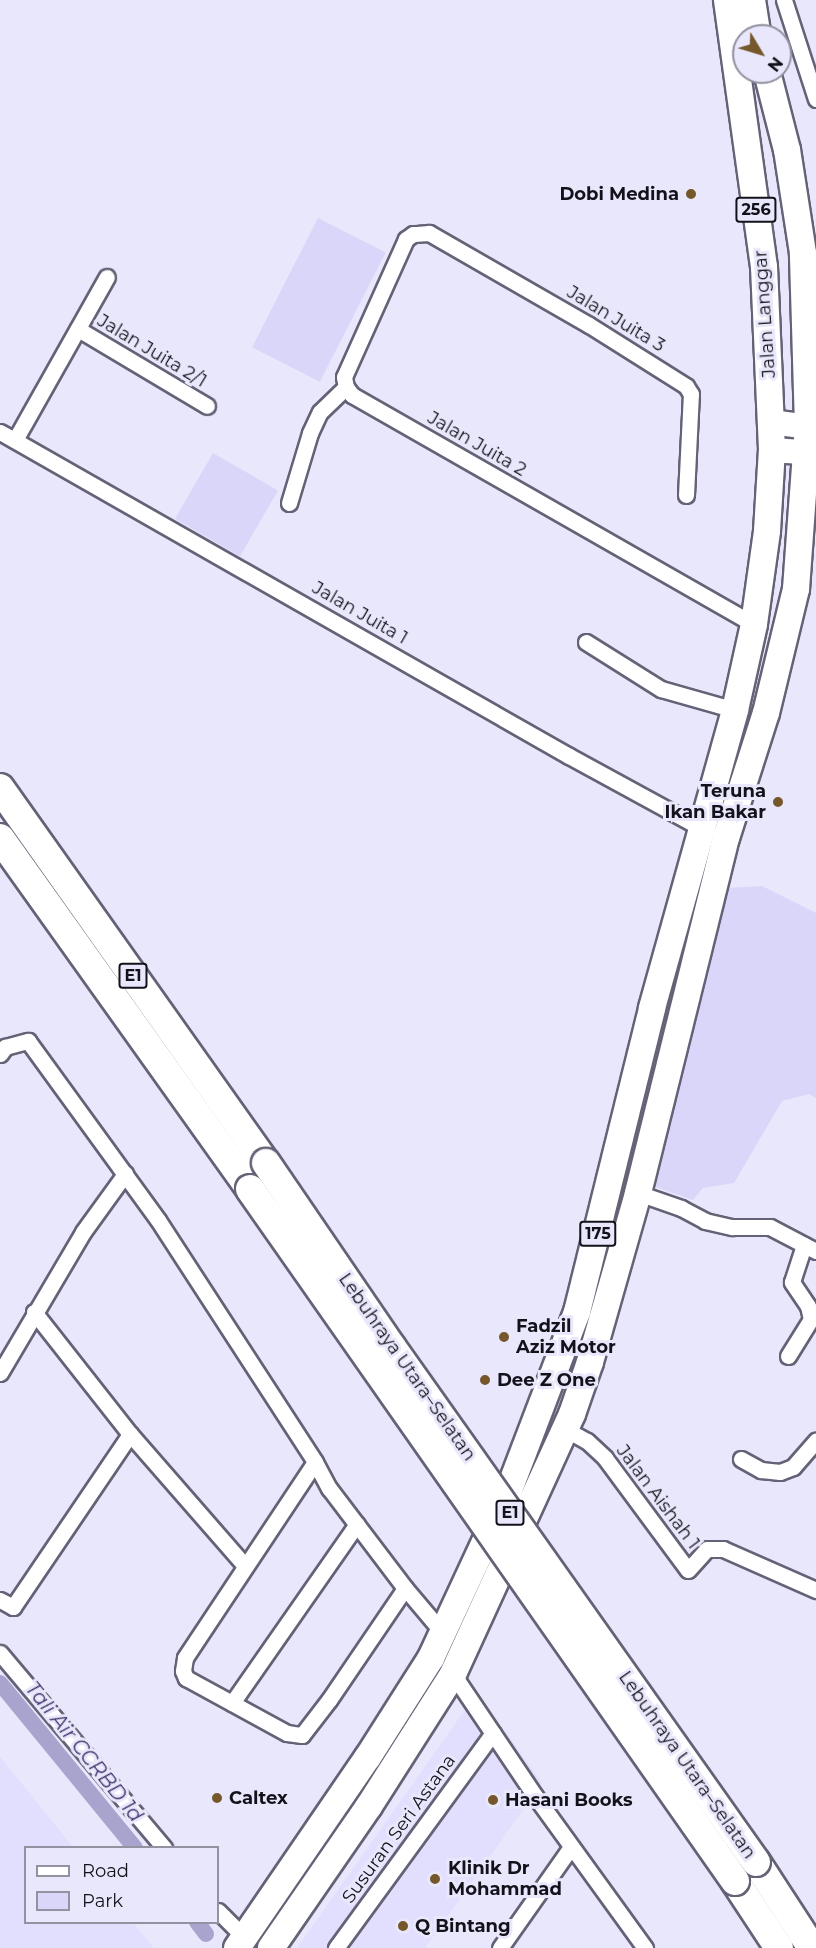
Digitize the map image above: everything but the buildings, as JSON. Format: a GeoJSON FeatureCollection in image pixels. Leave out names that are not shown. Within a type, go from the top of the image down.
{"type":"FeatureCollection","features":[{"type":"Feature","properties":{"kind":"highway","name":"Jalan Langgar"},"geometry":{"type":"LineString","coordinates":[[727,0],[764,267],[772,450]]}},
{"type":"Feature","properties":{"kind":"highway"},"geometry":{"type":"LineString","coordinates":[[752,0],[756,24]]}},
{"type":"Feature","properties":{"kind":"highway","name":"Jalan Langgar"},"geometry":{"type":"LineString","coordinates":[[770,84],[787,150],[803,253],[812,427],[811,453]]}},
{"type":"Feature","properties":{"kind":"highway"},"geometry":{"type":"LineString","coordinates":[[803,253],[813,298],[816,331]]}},
{"type":"Feature","properties":{"kind":"highway","name":"175"},"geometry":{"type":"LineString","coordinates":[[241,1943],[368,1757],[431,1658],[509,1490],[577,1312],[652,1008],[735,710],[754,624],[767,531],[772,450]]}},
{"type":"Feature","properties":{"kind":"highway","name":"175"},"geometry":{"type":"LineString","coordinates":[[271,1948],[369,1806],[453,1674],[565,1429],[590,1362],[638,1193],[726,838],[766,714],[796,589],[811,453]]}},
{"type":"Feature","properties":{"kind":"highway"},"geometry":{"type":"LineString","coordinates":[[796,589],[816,534]]}},
{"type":"Feature","properties":{"kind":"highway","name":"Lebuhraya Utara–Selatan"},"geometry":{"type":"LineString","coordinates":[[0,788],[756,1862],[812,1948]]}},
{"type":"Feature","properties":{"kind":"highway","name":"Lebuhraya Utara–Selatan"},"geometry":{"type":"LineString","coordinates":[[0,838],[250,1189],[735,1881],[779,1948]]}},
{"type":"Feature","properties":{"kind":"main road"},"geometry":{"type":"LineString","coordinates":[[771,422],[812,427]]}},
{"type":"Feature","properties":{"kind":"main road"},"geometry":{"type":"LineString","coordinates":[[772,450],[811,453]]}},
{"type":"Feature","properties":{"kind":"street"},"geometry":{"type":"LineString","coordinates":[[784,0],[816,99]]}},
{"type":"Feature","properties":{"kind":"street","name":"Jalan Juita 3"},"geometry":{"type":"LineString","coordinates":[[346,387],[344,377],[400,248],[413,234],[429,233],[589,325],[686,386],[691,394],[686,495]]}},
{"type":"Feature","properties":{"kind":"street"},"geometry":{"type":"LineString","coordinates":[[15,440],[107,277]]}},
{"type":"Feature","properties":{"kind":"street","name":"Jalan Juita 2/1"},"geometry":{"type":"LineString","coordinates":[[78,329],[207,406]]}},
{"type":"Feature","properties":{"kind":"street"},"geometry":{"type":"LineString","coordinates":[[289,503],[310,433],[321,412],[346,387]]}},
{"type":"Feature","properties":{"kind":"street","name":"Jalan Juita 2"},"geometry":{"type":"LineString","coordinates":[[346,387],[362,400],[754,624]]}},
{"type":"Feature","properties":{"kind":"street","name":"Jalan Juita 1"},"geometry":{"type":"LineString","coordinates":[[0,432],[569,756],[702,828]]}},
{"type":"Feature","properties":{"kind":"street"},"geometry":{"type":"LineString","coordinates":[[586,642],[661,690],[735,710]]}},
{"type":"Feature","properties":{"kind":"street"},"geometry":{"type":"LineString","coordinates":[[0,1054],[5,1047],[28,1041],[158,1220],[315,1462],[329,1488],[405,1588],[443,1633]]}},
{"type":"Feature","properties":{"kind":"street"},"geometry":{"type":"LineString","coordinates":[[0,1373],[83,1232],[125,1174]]}},
{"type":"Feature","properties":{"kind":"street"},"geometry":{"type":"LineString","coordinates":[[638,1193],[681,1209],[705,1221],[732,1227],[770,1227],[810,1248],[792,1282],[808,1306],[811,1319],[788,1356]]}},
{"type":"Feature","properties":{"kind":"street"},"geometry":{"type":"LineString","coordinates":[[34,1312],[130,1434],[245,1566]]}},
{"type":"Feature","properties":{"kind":"street","name":"Jalan Aishah 1"},"geometry":{"type":"LineString","coordinates":[[565,1429],[586,1441],[605,1458],[688,1570],[706,1549],[723,1549],[816,1590]]}},
{"type":"Feature","properties":{"kind":"street"},"geometry":{"type":"LineString","coordinates":[[0,1600],[13,1607],[130,1434]]}},
{"type":"Feature","properties":{"kind":"street"},"geometry":{"type":"LineString","coordinates":[[741,1459],[761,1470],[780,1472],[793,1467],[816,1441]]}},
{"type":"Feature","properties":{"kind":"street"},"geometry":{"type":"LineString","coordinates":[[315,1462],[185,1658],[183,1671],[186,1678],[286,1733],[302,1735],[329,1700],[405,1588]]}},
{"type":"Feature","properties":{"kind":"street"},"geometry":{"type":"LineString","coordinates":[[232,1703],[357,1524]]}},
{"type":"Feature","properties":{"kind":"street"},"geometry":{"type":"LineString","coordinates":[[0,1653],[162,1846]]}},
{"type":"Feature","properties":{"kind":"street"},"geometry":{"type":"LineString","coordinates":[[453,1674],[571,1847],[645,1948]]}},
{"type":"Feature","properties":{"kind":"street","name":"Susuran Seri Astana"},"geometry":{"type":"LineString","coordinates":[[336,1948],[493,1733]]}},
{"type":"Feature","properties":{"kind":"street"},"geometry":{"type":"LineString","coordinates":[[500,1948],[571,1847]]}},
{"type":"Feature","properties":{"kind":"street"},"geometry":{"type":"LineString","coordinates":[[219,1912],[241,1943]]}},
{"type":"Feature","properties":{"kind":"shaded area"},"geometry":{"type":"Polygon","coordinates":[[[477,1693],[542,1783],[425,1948],[297,1948],[477,1693]]]}},
{"type":"Feature","properties":{"kind":"shaded area"},"geometry":{"type":"Polygon","coordinates":[[[0,1757],[72,1846],[24,1846],[24,1924],[134,1924],[154,1948],[0,1948],[0,1757]]]}},
{"type":"Feature","properties":{"kind":"green space"},"geometry":{"type":"Polygon","coordinates":[[[318,218],[386,253],[320,382],[252,347],[318,218]]]}},
{"type":"Feature","properties":{"kind":"green space"},"geometry":{"type":"Polygon","coordinates":[[[213,453],[278,490],[240,556],[175,519],[213,453]]]}},
{"type":"Feature","properties":{"kind":"green space"},"geometry":{"type":"Polygon","coordinates":[[[762,886],[816,913],[816,1098],[809,1094],[782,1101],[734,1183],[703,1188],[693,1200],[650,1185],[727,888],[762,886]]]}},
{"type":"Feature","properties":{"kind":"waterway","name":"Tali Air CCRBD 1d"},"geometry":{"type":"LineString","coordinates":[[0,1683],[133,1846]]}},
{"type":"Feature","properties":{"kind":"waterway","name":"Tali Air CCRBD 1d"},"geometry":{"type":"LineString","coordinates":[[198,1924],[206,1934]]}},
{"type":"Feature","properties":{"kind":"place","name":"Dobi Medina"},"geometry":{"type":"Point","coordinates":[691,194]}},
{"type":"Feature","properties":{"kind":"place","name":"Teruna Ikan Bakar"},"geometry":{"type":"Point","coordinates":[778,802]}},
{"type":"Feature","properties":{"kind":"place","name":"Fadzil Aziz Motor"},"geometry":{"type":"Point","coordinates":[504,1337]}},
{"type":"Feature","properties":{"kind":"place","name":"Dee Z One"},"geometry":{"type":"Point","coordinates":[485,1380]}},
{"type":"Feature","properties":{"kind":"place","name":"Caltex"},"geometry":{"type":"Point","coordinates":[217,1798]}},
{"type":"Feature","properties":{"kind":"place","name":"Hasani Books"},"geometry":{"type":"Point","coordinates":[493,1800]}},
{"type":"Feature","properties":{"kind":"place","name":"Klinik Dr Mohammad"},"geometry":{"type":"Point","coordinates":[435,1879]}},
{"type":"Feature","properties":{"kind":"place","name":"Q Bintang"},"geometry":{"type":"Point","coordinates":[403,1926]}}]}
